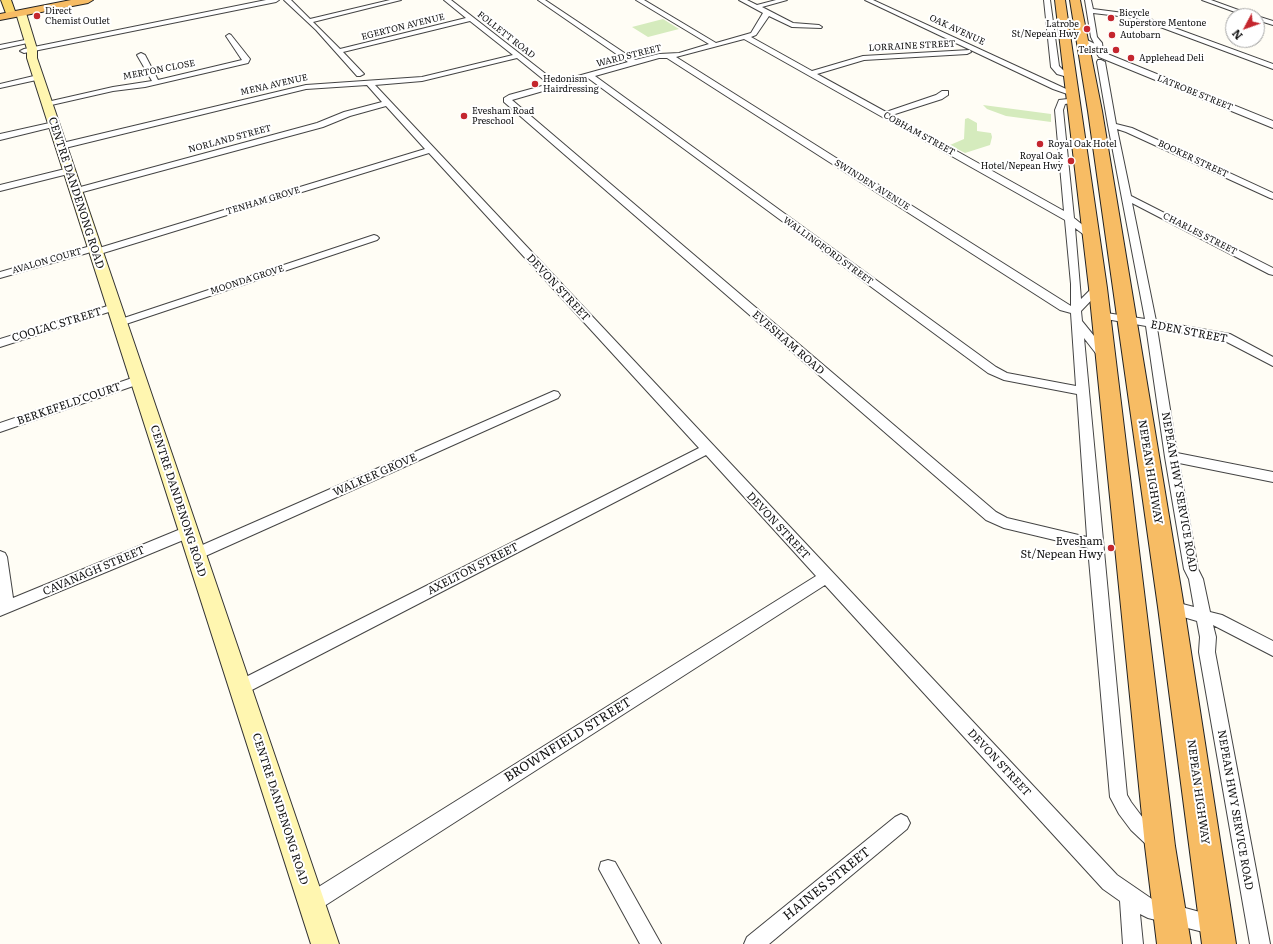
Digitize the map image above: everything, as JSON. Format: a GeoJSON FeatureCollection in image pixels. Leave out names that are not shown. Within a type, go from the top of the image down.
{"type":"FeatureCollection","features":[{"type":"Feature","properties":{"kind":"highway"},"geometry":{"type":"LineString","coordinates":[[11,11],[72,0]]}},
{"type":"Feature","properties":{"kind":"highway"},"geometry":{"type":"LineString","coordinates":[[11,11],[88,0]]}},
{"type":"Feature","properties":{"kind":"highway"},"geometry":{"type":"LineString","coordinates":[[1076,2],[1060,2],[1066,38],[1098,288],[1160,846],[1174,944]]}},
{"type":"Feature","properties":{"kind":"highway","name":"NEPEAN HIGHWAY"},"geometry":{"type":"LineString","coordinates":[[1076,2],[1095,111],[1171,607],[1218,935]]}},
{"type":"Feature","properties":{"kind":"highway"},"geometry":{"type":"LineString","coordinates":[[1072,94],[1095,111]]}},
{"type":"Feature","properties":{"kind":"main road","name":"CENTRE DANDENONG ROAD"},"geometry":{"type":"LineString","coordinates":[[6,0],[28,48],[54,124],[325,944]]}},
{"type":"Feature","properties":{"kind":"street"},"geometry":{"type":"LineString","coordinates":[[0,47],[28,48],[276,0]]}},
{"type":"Feature","properties":{"kind":"street","name":"DEVON STREET"},"geometry":{"type":"LineString","coordinates":[[287,0],[340,51],[1096,868],[1113,885],[1129,897],[1148,908],[1170,913],[1218,935]]}},
{"type":"Feature","properties":{"kind":"street"},"geometry":{"type":"LineString","coordinates":[[308,21],[398,0]]}},
{"type":"Feature","properties":{"kind":"street","name":"FOLLETT ROAD"},"geometry":{"type":"LineString","coordinates":[[446,0],[555,85]]}},
{"type":"Feature","properties":{"kind":"street"},"geometry":{"type":"LineString","coordinates":[[541,0],[634,63]]}},
{"type":"Feature","properties":{"kind":"street"},"geometry":{"type":"LineString","coordinates":[[639,0],[715,45]]}},
{"type":"Feature","properties":{"kind":"street"},"geometry":{"type":"LineString","coordinates":[[742,0],[792,25],[819,26]]}},
{"type":"Feature","properties":{"kind":"street"},"geometry":{"type":"LineString","coordinates":[[756,7],[784,0]]}},
{"type":"Feature","properties":{"kind":"street","name":"OAK AVENUE"},"geometry":{"type":"LineString","coordinates":[[868,0],[1072,94]]}},
{"type":"Feature","properties":{"kind":"street"},"geometry":{"type":"LineString","coordinates":[[1047,0],[1055,67],[1060,72],[1072,94],[1060,104],[1059,110],[1095,544],[1119,797],[1138,824],[1160,846]]}},
{"type":"Feature","properties":{"kind":"street","name":"NEPEAN HWY SERVICE ROAD"},"geometry":{"type":"LineString","coordinates":[[1088,0],[1094,37],[1098,43],[1112,126],[1151,324],[1191,569],[1196,579],[1208,637],[1206,652],[1260,944]]}},
{"type":"Feature","properties":{"kind":"street"},"geometry":{"type":"LineString","coordinates":[[1205,0],[1228,8]]}},
{"type":"Feature","properties":{"kind":"street"},"geometry":{"type":"LineString","coordinates":[[1090,11],[1137,16],[1273,67]]}},
{"type":"Feature","properties":{"kind":"street","name":"WARD STREET"},"geometry":{"type":"LineString","coordinates":[[509,98],[659,56],[679,55],[746,37],[754,34],[767,13]]}},
{"type":"Feature","properties":{"kind":"street","name":"EGERTON AVENUE"},"geometry":{"type":"LineString","coordinates":[[340,51],[471,19]]}},
{"type":"Feature","properties":{"kind":"street"},"geometry":{"type":"LineString","coordinates":[[1050,29],[1066,38]]}},
{"type":"Feature","properties":{"kind":"street","name":"MERTON CLOSE"},"geometry":{"type":"LineString","coordinates":[[47,104],[115,89],[156,82],[245,61],[246,59],[229,36]]}},
{"type":"Feature","properties":{"kind":"street","name":"COBHAM STREET"},"geometry":{"type":"LineString","coordinates":[[746,37],[1069,218],[1090,234]]}},
{"type":"Feature","properties":{"kind":"street"},"geometry":{"type":"LineString","coordinates":[[1083,41],[1100,57],[1087,66]]}},
{"type":"Feature","properties":{"kind":"street","name":"LORRAINE STREET"},"geometry":{"type":"LineString","coordinates":[[812,74],[863,58],[967,52]]}},
{"type":"Feature","properties":{"kind":"street"},"geometry":{"type":"LineString","coordinates":[[141,55],[156,82]]}},
{"type":"Feature","properties":{"kind":"street","name":"MENA AVENUE"},"geometry":{"type":"LineString","coordinates":[[61,146],[306,87],[364,78],[422,79],[518,56]]}},
{"type":"Feature","properties":{"kind":"street","name":"SWINDEN AVENUE"},"geometry":{"type":"LineString","coordinates":[[669,56],[1064,308],[1077,314]]}},
{"type":"Feature","properties":{"kind":"street","name":"LATROBE STREET"},"geometry":{"type":"LineString","coordinates":[[1100,57],[1117,61],[1273,125]]}},
{"type":"Feature","properties":{"kind":"street","name":"WALLINGFORD STREET"},"geometry":{"type":"LineString","coordinates":[[588,75],[992,370],[1004,376],[1083,391]]}},
{"type":"Feature","properties":{"kind":"street"},"geometry":{"type":"LineString","coordinates":[[0,86],[38,77]]}},
{"type":"Feature","properties":{"kind":"street","name":"OAK AVENUE"},"geometry":{"type":"LineString","coordinates":[[1037,78],[1050,82],[1072,94]]}},
{"type":"Feature","properties":{"kind":"street"},"geometry":{"type":"LineString","coordinates":[[885,115],[939,97],[944,93]]}},
{"type":"Feature","properties":{"kind":"street","name":"EVESHAM ROAD"},"geometry":{"type":"LineString","coordinates":[[509,98],[507,99],[508,101],[988,514],[1004,524],[1095,544]]}},
{"type":"Feature","properties":{"kind":"street","name":"NORLAND STREET"},"geometry":{"type":"LineString","coordinates":[[76,191],[316,126],[353,112],[387,103]]}},
{"type":"Feature","properties":{"kind":"street"},"geometry":{"type":"LineString","coordinates":[[0,137],[54,124]]}},
{"type":"Feature","properties":{"kind":"street","name":"BOOKER STREET"},"geometry":{"type":"LineString","coordinates":[[1112,126],[1129,130],[1273,196]]}},
{"type":"Feature","properties":{"kind":"street","name":"TENHAM GROVE"},"geometry":{"type":"LineString","coordinates":[[95,250],[431,150]]}},
{"type":"Feature","properties":{"kind":"street"},"geometry":{"type":"LineString","coordinates":[[0,188],[69,171]]}},
{"type":"Feature","properties":{"kind":"street","name":"CHARLES STREET"},"geometry":{"type":"LineString","coordinates":[[1126,198],[1136,201],[1273,272]]}},
{"type":"Feature","properties":{"kind":"street","name":"MOONDA GROVE"},"geometry":{"type":"LineString","coordinates":[[117,315],[374,238]]}},
{"type":"Feature","properties":{"kind":"street","name":"AVALON COURT"},"geometry":{"type":"LineString","coordinates":[[0,275],[95,250]]}},
{"type":"Feature","properties":{"kind":"street"},"geometry":{"type":"LineString","coordinates":[[1077,314],[1098,288]]}},
{"type":"Feature","properties":{"kind":"street"},"geometry":{"type":"LineString","coordinates":[[1077,314],[1105,357]]}},
{"type":"Feature","properties":{"kind":"street","name":"COOLAC STREET"},"geometry":{"type":"LineString","coordinates":[[0,343],[117,315]]}},
{"type":"Feature","properties":{"kind":"street","name":"EDEN STREET"},"geometry":{"type":"LineString","coordinates":[[1100,315],[1226,337],[1244,345],[1273,362]]}},
{"type":"Feature","properties":{"kind":"street","name":"BERKEFELD COURT"},"geometry":{"type":"LineString","coordinates":[[0,428],[138,380]]}},
{"type":"Feature","properties":{"kind":"street","name":"WALKER GROVE"},"geometry":{"type":"LineString","coordinates":[[196,554],[554,395]]}},
{"type":"Feature","properties":{"kind":"street","name":"AXELTON STREET"},"geometry":{"type":"LineString","coordinates":[[240,688],[707,449]]}},
{"type":"Feature","properties":{"kind":"street"},"geometry":{"type":"LineString","coordinates":[[1172,457],[1273,477]]}},
{"type":"Feature","properties":{"kind":"street","name":"CAVANAGH STREET"},"geometry":{"type":"LineString","coordinates":[[4,609],[188,532]]}},
{"type":"Feature","properties":{"kind":"street"},"geometry":{"type":"LineString","coordinates":[[0,557],[4,609]]}},
{"type":"Feature","properties":{"kind":"street","name":"BROWNFIELD STREET"},"geometry":{"type":"LineString","coordinates":[[311,903],[826,577]]}},
{"type":"Feature","properties":{"kind":"street"},"geometry":{"type":"LineString","coordinates":[[1171,607],[1203,616],[1227,625],[1273,649]]}},
{"type":"Feature","properties":{"kind":"street","name":"HAINES STREET"},"geometry":{"type":"LineString","coordinates":[[754,944],[901,823]]}},
{"type":"Feature","properties":{"kind":"street"},"geometry":{"type":"LineString","coordinates":[[608,869],[650,944]]}},
{"type":"Feature","properties":{"kind":"street"},"geometry":{"type":"LineString","coordinates":[[1129,897],[1133,944]]}},
{"type":"Feature","properties":{"kind":"green space"},"geometry":{"type":"Polygon","coordinates":[[[663,19],[679,29],[648,37],[632,27],[663,19]]]}},
{"type":"Feature","properties":{"kind":"green space"},"geometry":{"type":"Polygon","coordinates":[[[983,105],[1051,114],[1051,122],[1006,116],[987,109],[983,105]]]}},
{"type":"Feature","properties":{"kind":"green space"},"geometry":{"type":"Polygon","coordinates":[[[968,118],[977,123],[977,131],[991,133],[992,137],[990,145],[965,153],[950,145],[964,139],[965,119],[968,118]]]}},
{"type":"Feature","properties":{"kind":"place","name":"Direct Chemist Outlet"},"geometry":{"type":"Point","coordinates":[37,16]}},
{"type":"Feature","properties":{"kind":"place","name":"Bicycle Superstore Mentone"},"geometry":{"type":"Point","coordinates":[1111,18]}},
{"type":"Feature","properties":{"kind":"place","name":"Latrobe St/Nepean Hwy"},"geometry":{"type":"Point","coordinates":[1087,29]}},
{"type":"Feature","properties":{"kind":"place","name":"Autobarn"},"geometry":{"type":"Point","coordinates":[1112,35]}},
{"type":"Feature","properties":{"kind":"place","name":"Telstra"},"geometry":{"type":"Point","coordinates":[1116,50]}},
{"type":"Feature","properties":{"kind":"place","name":"Applehead Deli"},"geometry":{"type":"Point","coordinates":[1131,58]}},
{"type":"Feature","properties":{"kind":"place","name":"Hedonism Hairdressing"},"geometry":{"type":"Point","coordinates":[535,84]}},
{"type":"Feature","properties":{"kind":"place","name":"Evesham Road Preschool"},"geometry":{"type":"Point","coordinates":[464,116]}},
{"type":"Feature","properties":{"kind":"place","name":"Royal Oak Hotel"},"geometry":{"type":"Point","coordinates":[1040,144]}},
{"type":"Feature","properties":{"kind":"place","name":"Royal Oak Hotel/Nepean Hwy"},"geometry":{"type":"Point","coordinates":[1071,161]}},
{"type":"Feature","properties":{"kind":"place","name":"Evesham St/Nepean Hwy"},"geometry":{"type":"Point","coordinates":[1111,548]}}]}
